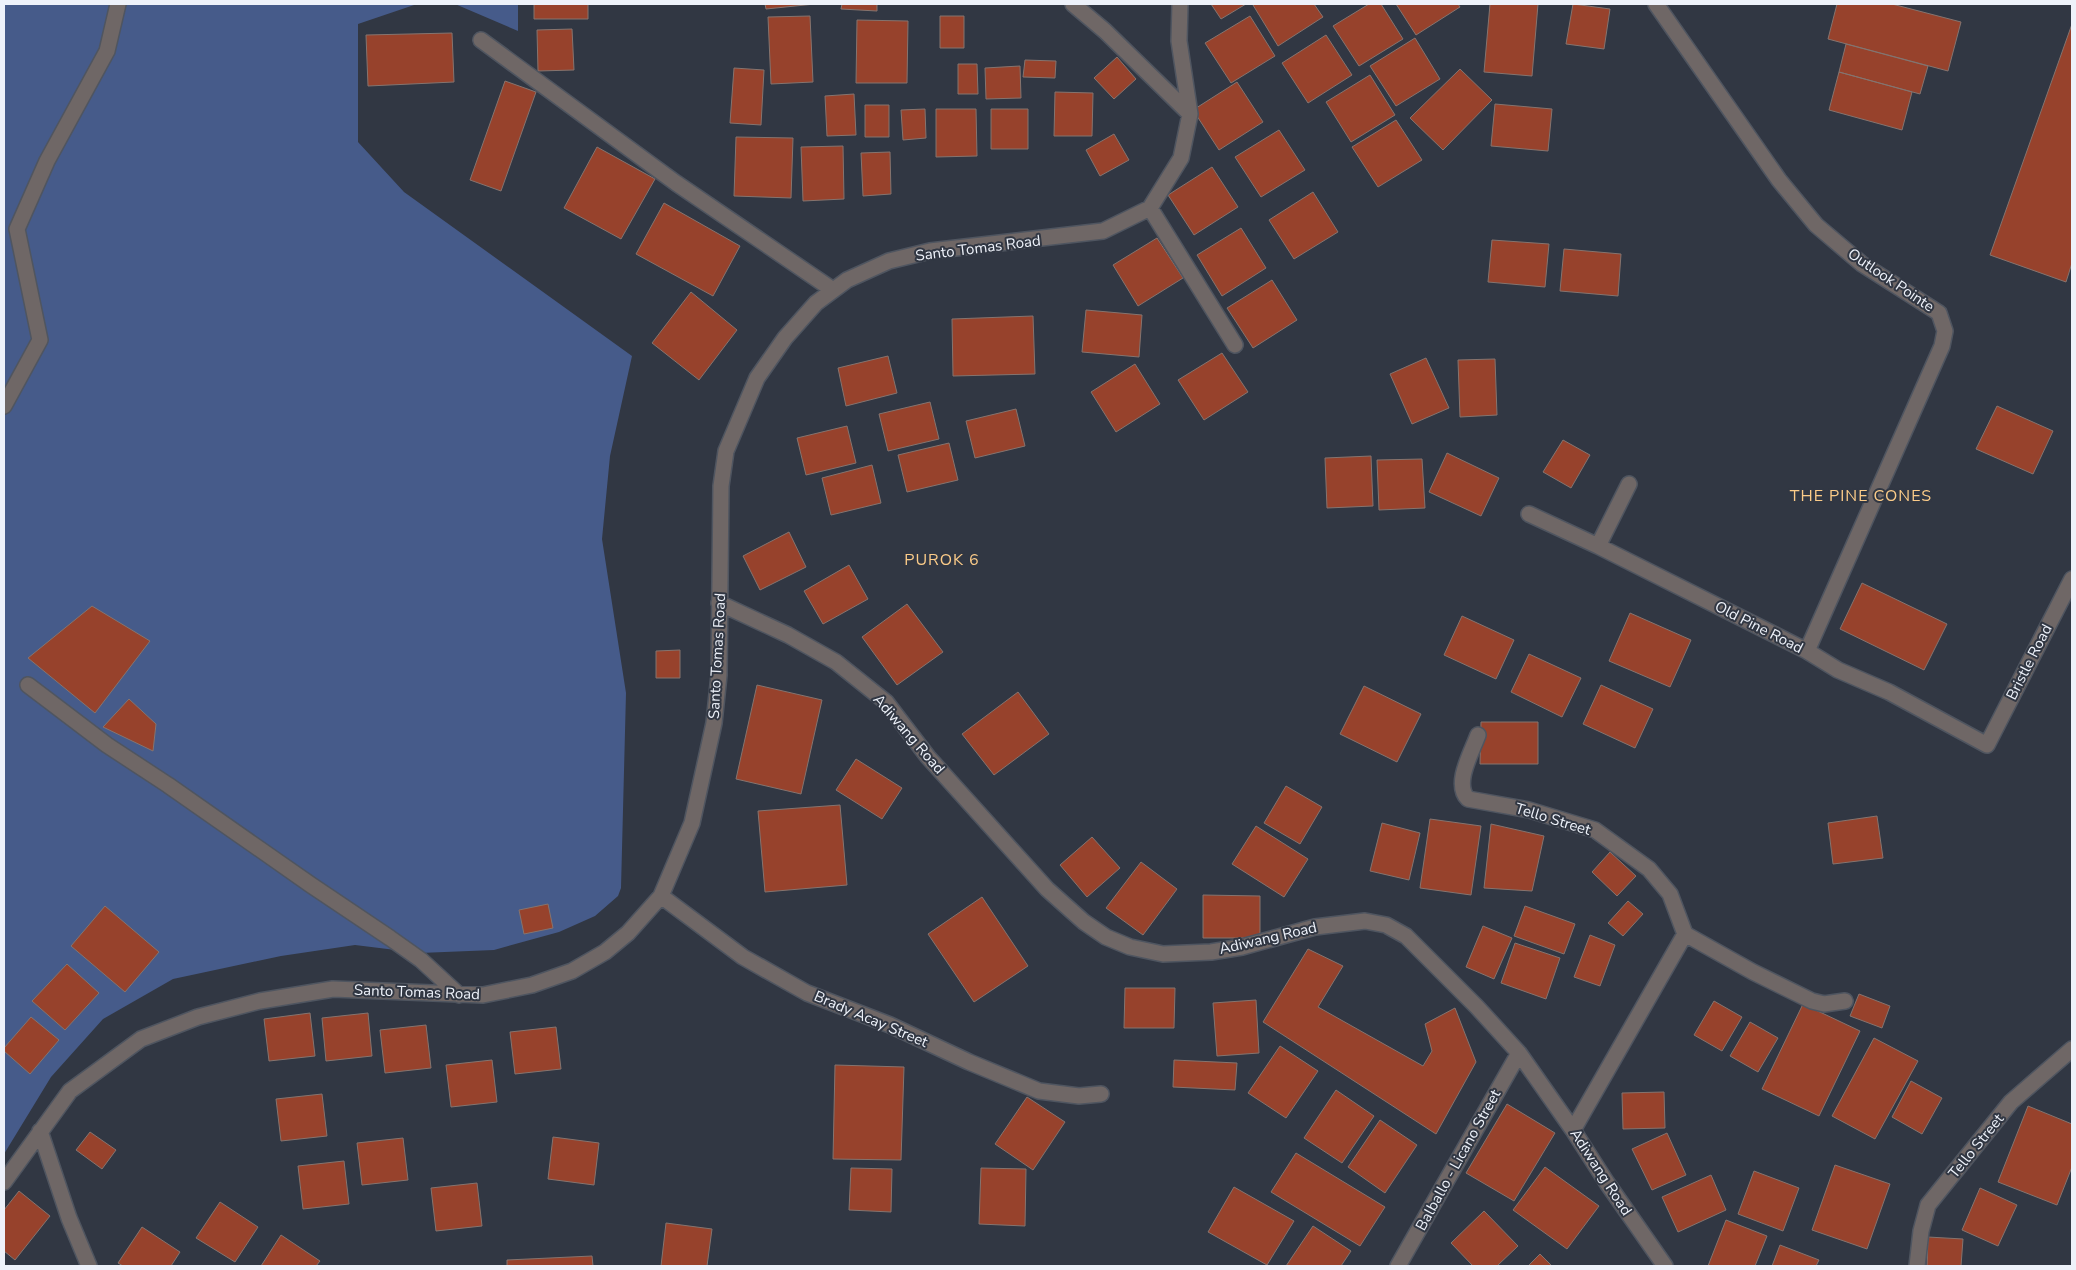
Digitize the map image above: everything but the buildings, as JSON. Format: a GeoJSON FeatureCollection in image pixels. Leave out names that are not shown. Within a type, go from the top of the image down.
{"type":"FeatureCollection","features":[{"type":"Feature","properties":{"kind":"street"},"geometry":{"type":"LineString","coordinates":[[4,406],[40,340],[17,229],[47,162],[107,51],[118,4]]}},
{"type":"Feature","properties":{"kind":"street"},"geometry":{"type":"LineString","coordinates":[[1073,4],[1105,31],[1190,114]]}},
{"type":"Feature","properties":{"kind":"street"},"geometry":{"type":"LineString","coordinates":[[1180,4],[1179,41],[1190,114],[1181,158],[1150,208],[1235,344]]}},
{"type":"Feature","properties":{"kind":"street","name":"Outlook Pointe"},"geometry":{"type":"LineString","coordinates":[[1656,4],[1778,180],[1816,225],[1862,264],[1939,313],[1945,331],[1942,346],[1807,651]]}},
{"type":"Feature","properties":{"kind":"street"},"geometry":{"type":"LineString","coordinates":[[481,40],[676,183],[833,290]]}},
{"type":"Feature","properties":{"kind":"street","name":"Santo Tomas Road"},"geometry":{"type":"LineString","coordinates":[[4,1182],[70,1091],[141,1039],[198,1017],[260,1001],[333,989],[483,995],[532,985],[572,970],[605,952],[628,933],[660,896],[692,823],[714,723],[719,675],[720,486],[726,451],[757,378],[785,338],[816,303],[833,290],[847,280],[889,261],[930,251],[1103,231],[1150,208]]}},
{"type":"Feature","properties":{"kind":"street"},"geometry":{"type":"LineString","coordinates":[[1598,546],[1629,484]]}},
{"type":"Feature","properties":{"kind":"street","name":"Old Pine Road"},"geometry":{"type":"LineString","coordinates":[[1529,514],[1598,546],[1807,651],[1838,670],[1889,692],[1986,745]]}},
{"type":"Feature","properties":{"kind":"street","name":"Bristle Road"},"geometry":{"type":"LineString","coordinates":[[1986,745],[2072,579]]}},
{"type":"Feature","properties":{"kind":"street","name":"Adiwang Road"},"geometry":{"type":"LineString","coordinates":[[720,603],[788,635],[836,662],[886,702],[928,757],[1047,889],[1084,922],[1106,937],[1130,947],[1163,954],[1211,952],[1242,947],[1315,927],[1365,920],[1386,925],[1406,936],[1477,1007],[1518,1053],[1573,1130],[1607,1183],[1665,1266]]}},
{"type":"Feature","properties":{"kind":"street"},"geometry":{"type":"LineString","coordinates":[[28,685],[107,745],[398,943],[421,960],[460,995]]}},
{"type":"Feature","properties":{"kind":"street","name":"Tello Street"},"geometry":{"type":"LineString","coordinates":[[1478,735],[1464,775],[1462,787],[1463,794],[1468,799],[1529,810],[1595,830],[1648,869],[1670,894],[1685,934]]}},
{"type":"Feature","properties":{"kind":"street","name":"Brady Acay Street"},"geometry":{"type":"LineString","coordinates":[[660,896],[743,957],[807,992],[890,1025],[969,1062],[1039,1091],[1079,1096],[1101,1094]]}},
{"type":"Feature","properties":{"kind":"street"},"geometry":{"type":"LineString","coordinates":[[1573,1130],[1685,934],[1753,972],[1812,1001],[1824,1004],[1845,1001]]}},
{"type":"Feature","properties":{"kind":"street","name":"Tello Street"},"geometry":{"type":"LineString","coordinates":[[1917,1266],[1921,1231],[1928,1205],[2012,1102],[2072,1049]]}},
{"type":"Feature","properties":{"kind":"street","name":"Balballo - Licano Street"},"geometry":{"type":"LineString","coordinates":[[1398,1266],[1518,1053]]}},
{"type":"Feature","properties":{"kind":"street"},"geometry":{"type":"LineString","coordinates":[[40,1131],[89,1266]]}},
{"type":"Feature","properties":{"kind":"shaded area"},"geometry":{"type":"Polygon","coordinates":[[[4,4],[417,4],[358,24],[358,142],[404,192],[632,356],[610,456],[602,539],[626,693],[621,888],[618,896],[595,916],[559,932],[494,950],[420,953],[355,945],[281,956],[173,979],[103,1019],[51,1077],[4,1154],[4,4]]]}},
{"type":"Feature","properties":{"kind":"shaded area"},"geometry":{"type":"Polygon","coordinates":[[[455,4],[518,4],[518,31],[455,4]]]}},
{"type":"Feature","properties":{"kind":"district","name":"THE PINE CONES"},"geometry":{"type":"Point","coordinates":[1861,495]}},
{"type":"Feature","properties":{"kind":"district","name":"PUROK 6"},"geometry":{"type":"Point","coordinates":[942,559]}}]}
